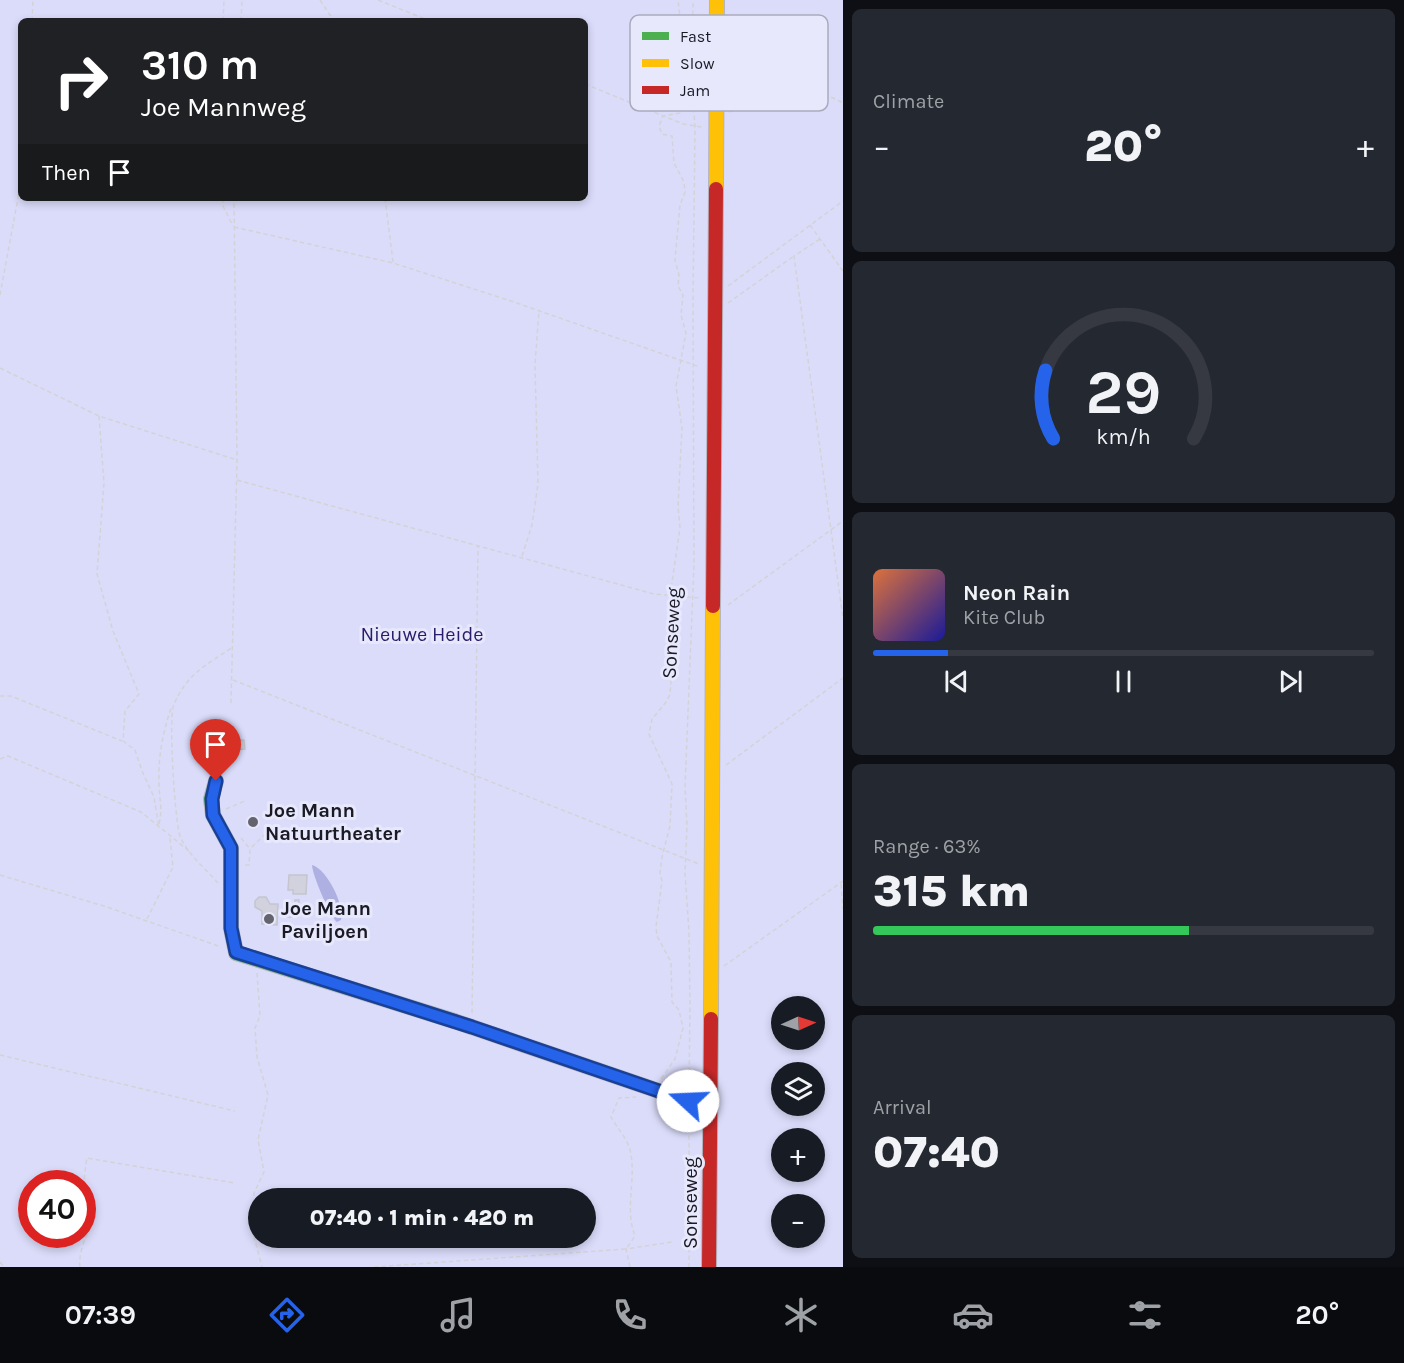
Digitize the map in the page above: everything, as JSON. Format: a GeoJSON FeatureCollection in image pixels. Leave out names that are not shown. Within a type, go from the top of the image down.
{"type":"FeatureCollection","features":[{"type":"Feature","properties":{"kind":"main road","name":"Sonseweg"},"geometry":{"type":"LineString","coordinates":[[709,0],[713,15]]}},
{"type":"Feature","properties":{"kind":"main road","name":"Sonseweg"},"geometry":{"type":"LineString","coordinates":[[716,15],[717,0]]}},
{"type":"Feature","properties":{"kind":"main road","name":"Sonseweg"},"geometry":{"type":"LineString","coordinates":[[709,1267],[711,869],[717,605],[714,300],[715,111]]}},
{"type":"Feature","properties":{"kind":"main road"},"geometry":{"type":"LineString","coordinates":[[216,781],[212,799],[213,815],[231,848],[231,928],[242,954],[472,1027],[688,1101],[710,1104]]}},
{"type":"Feature","properties":{"kind":"path"},"geometry":{"type":"LineString","coordinates":[[32,18],[33,0]]}},
{"type":"Feature","properties":{"kind":"path"},"geometry":{"type":"LineString","coordinates":[[224,0],[224,18]]}},
{"type":"Feature","properties":{"kind":"path"},"geometry":{"type":"LineString","coordinates":[[241,18],[242,0]]}},
{"type":"Feature","properties":{"kind":"path"},"geometry":{"type":"LineString","coordinates":[[320,0],[332,18]]}},
{"type":"Feature","properties":{"kind":"path"},"geometry":{"type":"LineString","coordinates":[[378,0],[423,18]]}},
{"type":"Feature","properties":{"kind":"path"},"geometry":{"type":"LineString","coordinates":[[678,0],[680,15]]}},
{"type":"Feature","properties":{"kind":"path","name":"Sonseweg"},"geometry":{"type":"LineString","coordinates":[[693,0],[693,15]]}},
{"type":"Feature","properties":{"kind":"path"},"geometry":{"type":"LineString","coordinates":[[588,85],[630,102]]}},
{"type":"Feature","properties":{"kind":"path"},"geometry":{"type":"LineString","coordinates":[[828,95],[843,103]]}},
{"type":"Feature","properties":{"kind":"path"},"geometry":{"type":"LineString","coordinates":[[651,111],[695,127],[715,126],[721,114],[730,111]]}},
{"type":"Feature","properties":{"kind":"path"},"geometry":{"type":"LineString","coordinates":[[663,116],[680,113],[680,111]]}},
{"type":"Feature","properties":{"kind":"path","name":"Sonseweg"},"geometry":{"type":"LineString","coordinates":[[689,1267],[690,1006],[685,859],[687,826],[685,746],[692,597],[694,111]]}},
{"type":"Feature","properties":{"kind":"path"},"geometry":{"type":"LineString","coordinates":[[630,1267],[626,1249],[635,1236],[630,1221],[632,1167],[630,1149],[612,1117],[619,1098],[630,1099],[652,1087],[661,1079],[675,1059],[683,1028],[679,1010],[672,1002],[671,962],[657,936],[656,927],[662,881],[660,873],[670,826],[672,784],[648,727],[670,694],[675,631],[670,596],[680,528],[678,495],[682,428],[676,386],[686,333],[681,315],[683,295],[678,286],[679,275],[675,260],[680,205],[686,192],[684,182],[674,163],[672,136],[662,134],[659,126],[663,116]]}},
{"type":"Feature","properties":{"kind":"path"},"geometry":{"type":"LineString","coordinates":[[0,295],[18,198]]}},
{"type":"Feature","properties":{"kind":"path"},"geometry":{"type":"LineString","coordinates":[[223,201],[233,227]]}},
{"type":"Feature","properties":{"kind":"path"},"geometry":{"type":"LineString","coordinates":[[231,703],[237,460],[234,201]]}},
{"type":"Feature","properties":{"kind":"path"},"geometry":{"type":"LineString","coordinates":[[386,201],[393,263]]}},
{"type":"Feature","properties":{"kind":"path"},"geometry":{"type":"LineString","coordinates":[[714,300],[725,288],[843,201]]}},
{"type":"Feature","properties":{"kind":"path"},"geometry":{"type":"LineString","coordinates":[[810,225],[843,271]]}},
{"type":"Feature","properties":{"kind":"path"},"geometry":{"type":"LineString","coordinates":[[233,227],[393,263],[539,310],[694,366]]}},
{"type":"Feature","properties":{"kind":"path"},"geometry":{"type":"LineString","coordinates":[[820,238],[794,256],[843,619]]}},
{"type":"Feature","properties":{"kind":"path"},"geometry":{"type":"LineString","coordinates":[[522,558],[532,525],[538,484],[535,365],[539,310]]}},
{"type":"Feature","properties":{"kind":"path"},"geometry":{"type":"LineString","coordinates":[[0,368],[99,416],[237,460]]}},
{"type":"Feature","properties":{"kind":"path"},"geometry":{"type":"LineString","coordinates":[[99,416],[104,483],[97,574],[113,631],[140,694],[125,711],[123,741]]}},
{"type":"Feature","properties":{"kind":"path"},"geometry":{"type":"LineString","coordinates":[[236,480],[654,594],[692,597],[717,605],[843,520]]}},
{"type":"Feature","properties":{"kind":"path"},"geometry":{"type":"LineString","coordinates":[[472,1027],[478,546]]}},
{"type":"Feature","properties":{"kind":"path"},"geometry":{"type":"LineString","coordinates":[[159,828],[163,809],[159,783],[162,733],[172,706],[194,673],[233,647]]}},
{"type":"Feature","properties":{"kind":"path"},"geometry":{"type":"LineString","coordinates":[[723,767],[843,678]]}},
{"type":"Feature","properties":{"kind":"path"},"geometry":{"type":"LineString","coordinates":[[233,680],[711,869]]}},
{"type":"Feature","properties":{"kind":"path"},"geometry":{"type":"LineString","coordinates":[[0,696],[11,696],[123,741],[135,750],[154,797],[159,828]]}},
{"type":"Feature","properties":{"kind":"path"},"geometry":{"type":"LineString","coordinates":[[172,706],[171,763],[179,836],[190,852],[231,897]]}},
{"type":"Feature","properties":{"kind":"path"},"geometry":{"type":"LineString","coordinates":[[0,759],[8,756],[141,812],[190,852]]}},
{"type":"Feature","properties":{"kind":"path"},"geometry":{"type":"LineString","coordinates":[[224,810],[245,801]]}},
{"type":"Feature","properties":{"kind":"path"},"geometry":{"type":"LineString","coordinates":[[232,866],[249,865],[250,849],[265,834]]}},
{"type":"Feature","properties":{"kind":"path"},"geometry":{"type":"LineString","coordinates":[[239,836],[250,849]]}},
{"type":"Feature","properties":{"kind":"path"},"geometry":{"type":"LineString","coordinates":[[146,921],[173,867],[170,837]]}},
{"type":"Feature","properties":{"kind":"path"},"geometry":{"type":"LineString","coordinates":[[0,875],[242,954],[257,970],[261,1016],[255,1028],[258,1057],[268,1095],[258,1140],[264,1172],[254,1193],[252,1228],[262,1267]]}},
{"type":"Feature","properties":{"kind":"path"},"geometry":{"type":"LineString","coordinates":[[711,974],[842,882]]}},
{"type":"Feature","properties":{"kind":"path"},"geometry":{"type":"LineString","coordinates":[[842,882],[843,909]]}},
{"type":"Feature","properties":{"kind":"path"},"geometry":{"type":"LineString","coordinates":[[0,1055],[235,1112]]}},
{"type":"Feature","properties":{"kind":"path"},"geometry":{"type":"LineString","coordinates":[[80,1267],[83,1242],[89,1231],[85,1218],[86,1198],[83,1180],[87,1158],[234,1183]]}},
{"type":"Feature","properties":{"kind":"path"},"geometry":{"type":"LineString","coordinates":[[374,1267],[626,1249],[672,1242]]}},
{"type":"Feature","properties":{"kind":"path"},"geometry":{"type":"LineString","coordinates":[[0,1262],[4,1267]]}},
{"type":"Feature","properties":{"kind":"green space","name":"Nieuwe Heide"},"geometry":{"type":"Polygon","coordinates":[[[0,0],[843,0],[843,1267],[0,1267],[0,0]]]}},
{"type":"Feature","properties":{"kind":"water"},"geometry":{"type":"Polygon","coordinates":[[[312,865],[329,880],[338,898],[342,914],[341,920],[337,922],[322,895],[312,865]]]}},
{"type":"Feature","properties":{"kind":"building"},"geometry":{"type":"Polygon","coordinates":[[[231,730],[232,741],[244,740],[245,749],[232,750],[232,761],[224,761],[223,731],[231,730]]]}},
{"type":"Feature","properties":{"kind":"building"},"geometry":{"type":"Polygon","coordinates":[[[289,875],[307,875],[306,894],[293,894],[293,890],[288,890],[289,875]]]}},
{"type":"Feature","properties":{"kind":"building"},"geometry":{"type":"Polygon","coordinates":[[[259,897],[266,897],[270,904],[278,904],[277,925],[262,924],[262,911],[255,907],[255,901],[259,897]]]}},
{"type":"Feature","properties":{"kind":"building"},"geometry":{"type":"Polygon","coordinates":[[[295,900],[299,900],[298,917],[287,917],[287,905],[295,905],[295,900]]]}},
{"type":"Feature","properties":{"kind":"traffic: fast"},"geometry":{"type":"LineString","coordinates":[[216,781],[211,799],[213,815],[231,848],[231,928],[236,953],[454,1021]]}},
{"type":"Feature","properties":{"kind":"traffic: slow"},"geometry":{"type":"LineString","coordinates":[[717,0],[717,15]]}},
{"type":"Feature","properties":{"kind":"traffic: slow"},"geometry":{"type":"LineString","coordinates":[[716,111],[716,189]]}},
{"type":"Feature","properties":{"kind":"traffic: slow"},"geometry":{"type":"LineString","coordinates":[[711,1019],[713,606]]}},
{"type":"Feature","properties":{"kind":"traffic: jam"},"geometry":{"type":"LineString","coordinates":[[713,606],[716,189]]}},
{"type":"Feature","properties":{"kind":"traffic: jam"},"geometry":{"type":"LineString","coordinates":[[709,1267],[711,1019]]}},
{"type":"Feature","properties":{"kind":"traffic: jam"},"geometry":{"type":"LineString","coordinates":[[454,1021],[688,1101],[710,1104]]}},
{"type":"Feature","properties":{"kind":"place","name":"Joe Mann Natuurtheater"},"geometry":{"type":"Point","coordinates":[253,822]}},
{"type":"Feature","properties":{"kind":"place","name":"Joe Mann Paviljoen"},"geometry":{"type":"Point","coordinates":[269,919]}},
{"type":"Feature","properties":{"kind":"route"},"geometry":{"type":"LineString","coordinates":[[216,781],[212,799],[213,815],[231,848],[231,928],[236,952],[472,1027],[688,1101]]}}]}
